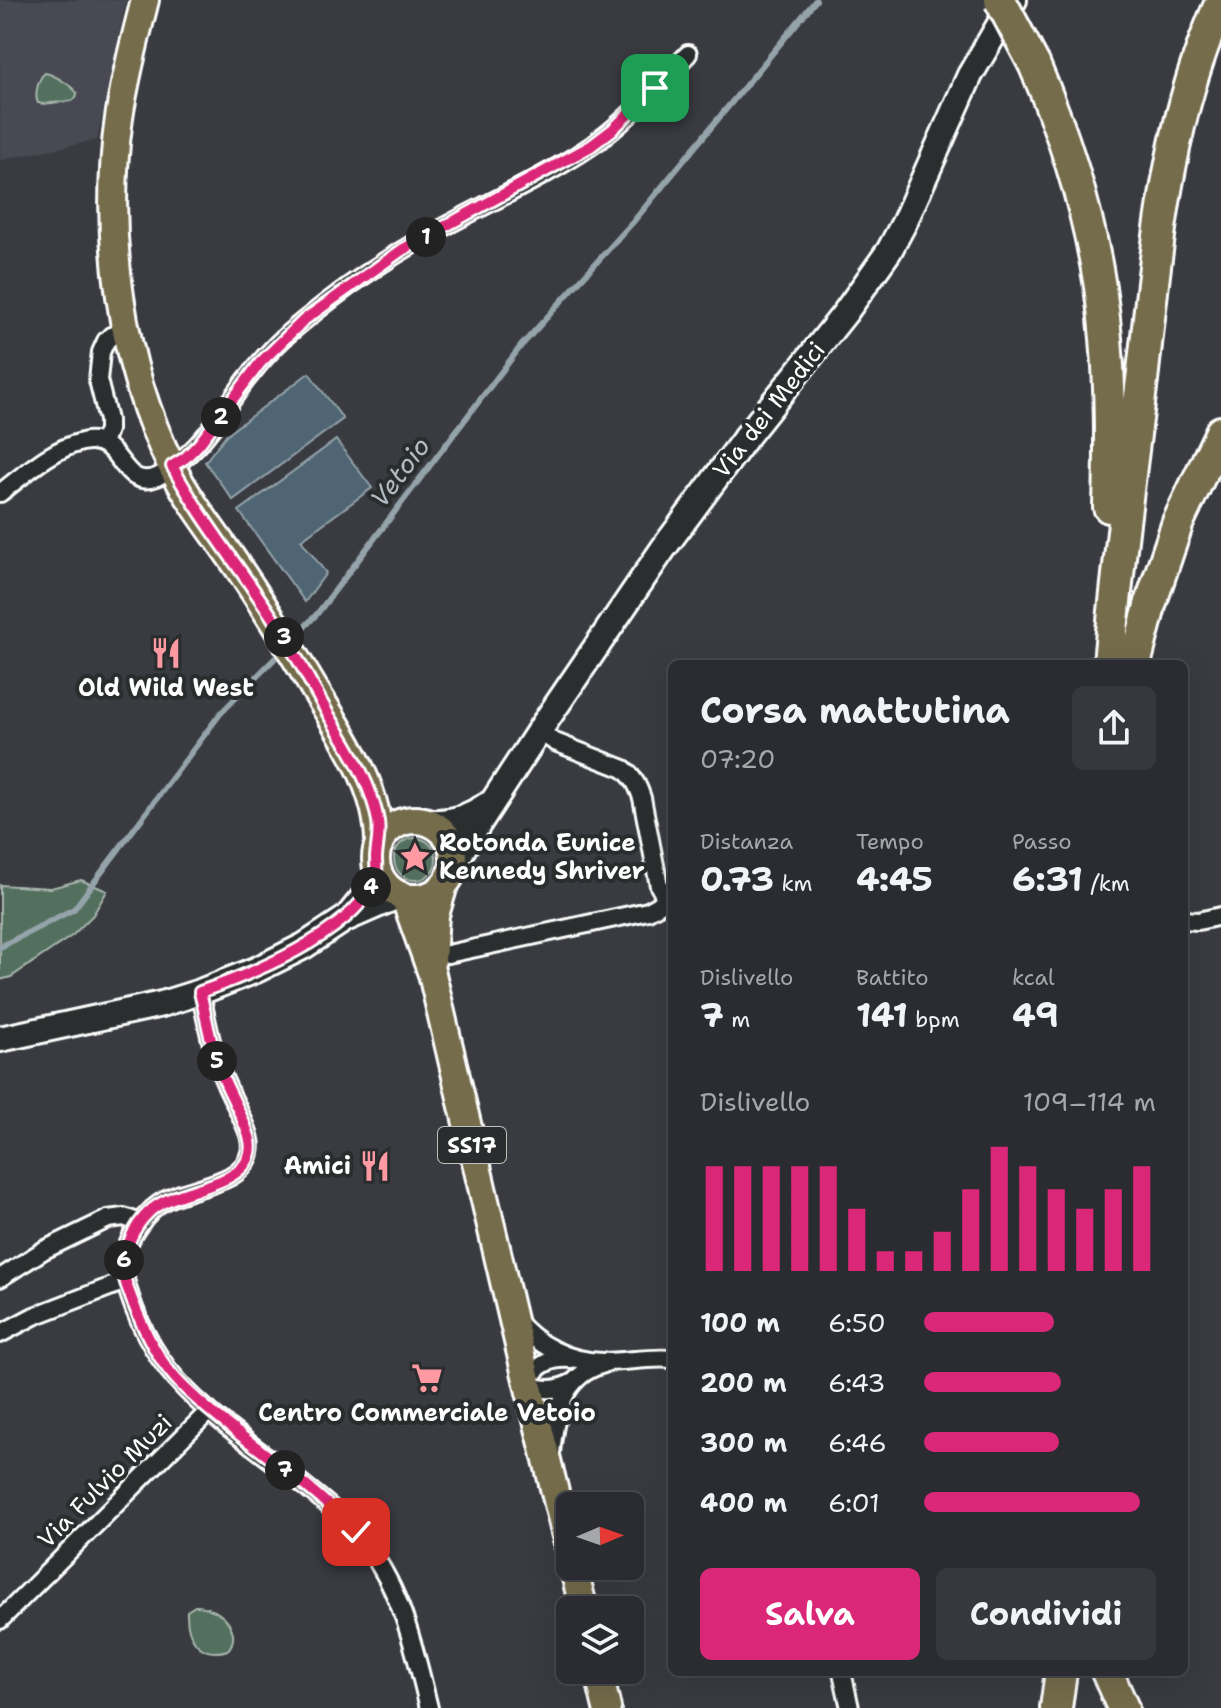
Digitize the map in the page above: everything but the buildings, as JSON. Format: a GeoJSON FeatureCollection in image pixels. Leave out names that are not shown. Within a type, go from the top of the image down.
{"type":"FeatureCollection","features":[{"type":"Feature","properties":{"kind":"highway"},"geometry":{"type":"LineString","coordinates":[[1000,0],[1053,108],[1081,196],[1101,301],[1109,382],[1113,660]]}},
{"type":"Feature","properties":{"kind":"highway"},"geometry":{"type":"LineString","coordinates":[[1113,660],[1158,238],[1170,160],[1192,74],[1221,2]]}},
{"type":"Feature","properties":{"kind":"highway"},"geometry":{"type":"LineString","coordinates":[[1114,660],[1151,602],[1178,522],[1221,432]]}},
{"type":"Feature","properties":{"kind":"highway"},"geometry":{"type":"LineString","coordinates":[[1056,1708],[1060,1676]]}},
{"type":"Feature","properties":{"kind":"highway"},"geometry":{"type":"LineString","coordinates":[[1109,1676],[1123,1708]]}},
{"type":"Feature","properties":{"kind":"main road"},"geometry":{"type":"LineString","coordinates":[[145,0],[119,119],[114,218],[125,321],[141,387],[159,438],[194,505],[277,625],[357,761],[401,810],[438,827],[449,838],[453,848],[449,875],[428,896],[402,896]]}},
{"type":"Feature","properties":{"kind":"main road"},"geometry":{"type":"LineString","coordinates":[[125,321],[122,258],[127,159],[140,74],[160,0]]}},
{"type":"Feature","properties":{"kind":"main road"},"geometry":{"type":"LineString","coordinates":[[357,761],[378,822],[378,857]]}},
{"type":"Feature","properties":{"kind":"main road"},"geometry":{"type":"LineString","coordinates":[[378,857],[387,832],[394,826],[403,821],[423,821]]}},
{"type":"Feature","properties":{"kind":"main road","name":"SS17"},"geometry":{"type":"LineString","coordinates":[[378,857],[386,885],[402,896],[440,964]]}},
{"type":"Feature","properties":{"kind":"main road","name":"SS17"},"geometry":{"type":"LineString","coordinates":[[449,875],[434,923],[440,964],[512,1315],[556,1493]]}},
{"type":"Feature","properties":{"kind":"main road"},"geometry":{"type":"LineString","coordinates":[[601,1684],[607,1708]]}},
{"type":"Feature","properties":{"kind":"street","name":"Via dei Medici"},"geometry":{"type":"LineString","coordinates":[[449,875],[492,801],[663,549],[747,436],[845,313],[889,251],[970,75],[1014,0]]}},
{"type":"Feature","properties":{"kind":"street"},"geometry":{"type":"LineString","coordinates":[[0,493],[36,465],[83,442],[103,443],[137,478],[159,476],[199,444],[260,363],[304,320],[402,250],[591,146],[633,110],[688,54]]}},
{"type":"Feature","properties":{"kind":"street"},"geometry":{"type":"LineString","coordinates":[[103,443],[108,420],[98,380],[101,352],[125,321]]}},
{"type":"Feature","properties":{"kind":"street"},"geometry":{"type":"LineString","coordinates":[[539,731],[555,742],[624,769],[633,776],[642,798],[659,886],[668,898]]}},
{"type":"Feature","properties":{"kind":"street","name":"Via dei Medici"},"geometry":{"type":"LineString","coordinates":[[423,821],[454,821],[477,812],[492,801]]}},
{"type":"Feature","properties":{"kind":"street"},"geometry":{"type":"LineString","coordinates":[[345,919],[371,888],[378,857]]}},
{"type":"Feature","properties":{"kind":"street"},"geometry":{"type":"LineString","coordinates":[[0,1039],[162,1004],[200,992],[292,952],[345,919],[402,896]]}},
{"type":"Feature","properties":{"kind":"street"},"geometry":{"type":"LineString","coordinates":[[440,964],[648,911],[668,900]]}},
{"type":"Feature","properties":{"kind":"street"},"geometry":{"type":"LineString","coordinates":[[1188,920],[1221,916]]}},
{"type":"Feature","properties":{"kind":"street"},"geometry":{"type":"LineString","coordinates":[[200,992],[218,1064],[248,1132],[250,1153],[236,1173],[226,1179],[160,1202],[140,1223],[130,1240],[123,1270],[125,1281],[140,1320],[162,1361],[182,1386],[343,1518],[367,1546],[391,1585],[406,1618],[429,1708]]}},
{"type":"Feature","properties":{"kind":"street"},"geometry":{"type":"LineString","coordinates":[[0,1278],[75,1233],[108,1219],[124,1217],[140,1223]]}},
{"type":"Feature","properties":{"kind":"street"},"geometry":{"type":"LineString","coordinates":[[0,1334],[34,1316],[125,1281]]}},
{"type":"Feature","properties":{"kind":"street"},"geometry":{"type":"LineString","coordinates":[[512,1315],[536,1339],[554,1350],[582,1360]]}},
{"type":"Feature","properties":{"kind":"street"},"geometry":{"type":"LineString","coordinates":[[614,1362],[565,1358],[545,1363],[535,1371],[528,1384],[541,1389],[554,1389],[576,1380],[595,1366],[668,1359]]}},
{"type":"Feature","properties":{"kind":"street"},"geometry":{"type":"LineString","coordinates":[[550,1468],[558,1411],[566,1392],[576,1380]]}},
{"type":"Feature","properties":{"kind":"street","name":"Via Fulvio Muzi"},"geometry":{"type":"LineString","coordinates":[[0,1620],[209,1411]]}},
{"type":"Feature","properties":{"kind":"street"},"geometry":{"type":"LineString","coordinates":[[843,1676],[850,1708]]}},
{"type":"Feature","properties":{"kind":"shaded area"},"geometry":{"type":"Polygon","coordinates":[[[0,0],[126,0],[97,140],[0,160],[0,0]]]}},
{"type":"Feature","properties":{"kind":"green space"},"geometry":{"type":"Polygon","coordinates":[[[45,73],[71,87],[77,93],[76,98],[72,101],[38,103],[37,87],[45,73]]]}},
{"type":"Feature","properties":{"kind":"green space"},"geometry":{"type":"Polygon","coordinates":[[[415,838],[430,844],[436,859],[430,874],[415,880],[400,874],[394,859],[400,844],[415,838]]]}},
{"type":"Feature","properties":{"kind":"green space"},"geometry":{"type":"Polygon","coordinates":[[[81,880],[107,891],[93,915],[73,935],[11,977],[0,980],[0,885],[51,888],[81,880]]]}},
{"type":"Feature","properties":{"kind":"green space"},"geometry":{"type":"Polygon","coordinates":[[[195,1606],[211,1610],[226,1620],[233,1634],[228,1650],[209,1651],[196,1644],[187,1621],[187,1611],[195,1606]]]}},
{"type":"Feature","properties":{"kind":"water"},"geometry":{"type":"Polygon","coordinates":[[[309,373],[343,419],[233,500],[205,462],[226,435],[309,373]]]}},
{"type":"Feature","properties":{"kind":"water"},"geometry":{"type":"Polygon","coordinates":[[[336,440],[372,488],[301,540],[326,573],[305,602],[239,511],[336,440]]]}},
{"type":"Feature","properties":{"kind":"waterway","name":"Vetoio"},"geometry":{"type":"LineString","coordinates":[[291,641],[317,614],[521,346],[633,222],[816,0]]}},
{"type":"Feature","properties":{"kind":"waterway","name":"Vetoio"},"geometry":{"type":"LineString","coordinates":[[0,947],[74,909],[220,714],[284,649]]}},
{"type":"Feature","properties":{"kind":"place","name":"Old Wild West"},"geometry":{"type":"Point","coordinates":[166,653]}},
{"type":"Feature","properties":{"kind":"place","name":"Rotonda Eunice Kennedy Shriver"},"geometry":{"type":"Point","coordinates":[415,857]}},
{"type":"Feature","properties":{"kind":"place","name":"Amici"},"geometry":{"type":"Point","coordinates":[375,1166]}},
{"type":"Feature","properties":{"kind":"place","name":"Centro Commerciale Vetoio"},"geometry":{"type":"Point","coordinates":[427,1378]}},
{"type":"Feature","properties":{"kind":"route"},"geometry":{"type":"LineString","coordinates":[[356,1532],[321,1499],[203,1406],[175,1378],[140,1320],[123,1270],[130,1240],[149,1212],[173,1196],[226,1179],[241,1169],[250,1153],[248,1132],[218,1064],[200,992],[304,946],[345,919],[371,888],[378,869],[378,822],[357,761],[277,625],[194,505],[172,466],[199,444],[260,363],[304,320],[387,259],[591,146],[655,88]]}}]}
